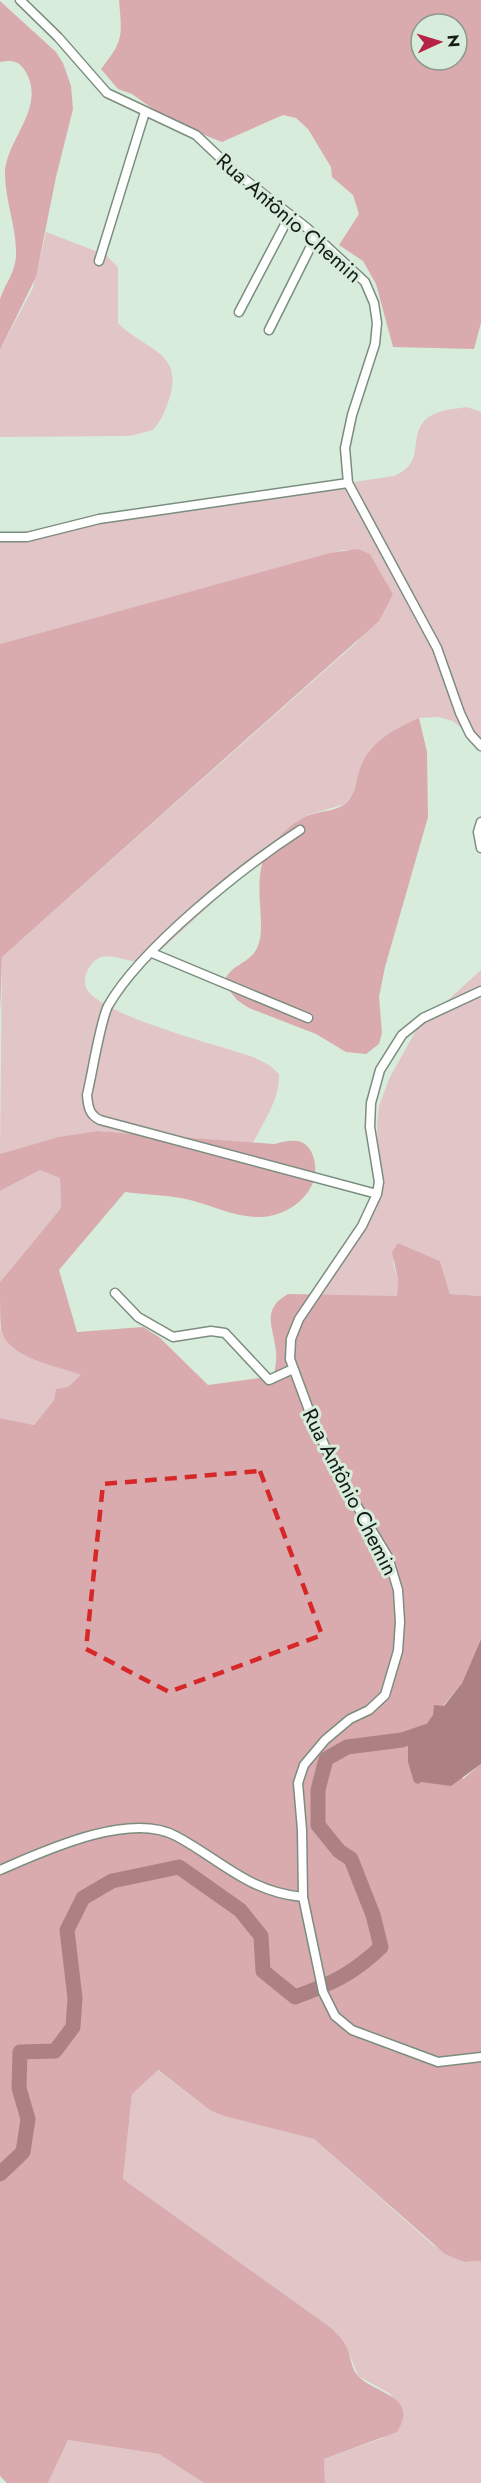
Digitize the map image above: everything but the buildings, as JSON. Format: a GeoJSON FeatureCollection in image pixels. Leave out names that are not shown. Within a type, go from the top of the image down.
{"type":"FeatureCollection","features":[{"type":"Feature","properties":{"kind":"street","name":"Rua Antônio Chemin"},"geometry":{"type":"LineString","coordinates":[[20,0],[58,37],[91,78],[107,93],[196,135],[234,171],[316,236],[365,282],[374,303],[377,323],[375,344],[352,415],[345,448],[348,483],[437,648],[459,713],[470,734],[481,746]]}},
{"type":"Feature","properties":{"kind":"street"},"geometry":{"type":"LineString","coordinates":[[99,261],[145,112]]}},
{"type":"Feature","properties":{"kind":"street"},"geometry":{"type":"LineString","coordinates":[[239,312],[290,215]]}},
{"type":"Feature","properties":{"kind":"street"},"geometry":{"type":"LineString","coordinates":[[269,330],[316,236]]}},
{"type":"Feature","properties":{"kind":"street"},"geometry":{"type":"LineString","coordinates":[[0,537],[27,537],[99,519],[348,483]]}},
{"type":"Feature","properties":{"kind":"street"},"geometry":{"type":"LineString","coordinates":[[481,822],[478,832],[481,848]]}},
{"type":"Feature","properties":{"kind":"street"},"geometry":{"type":"LineString","coordinates":[[300,831],[272,848],[195,911],[152,953],[107,1008],[87,1095],[88,1106],[93,1117],[167,1139],[377,1194]]}},
{"type":"Feature","properties":{"kind":"street"},"geometry":{"type":"LineString","coordinates":[[152,953],[308,1018]]}},
{"type":"Feature","properties":{"kind":"street","name":"Rua Antônio Chemin"},"geometry":{"type":"LineString","coordinates":[[481,991],[423,1018],[402,1035],[380,1070],[371,1103],[370,1127],[378,1173],[377,1194],[362,1226],[299,1319],[291,1339],[290,1359],[310,1413],[338,1473],[388,1557],[398,1590],[400,1622],[398,1651],[385,1695],[369,1710],[350,1719],[325,1740],[304,1765],[298,1784],[303,1897],[323,1992],[335,2016],[352,2030],[438,2062],[481,2057]]}},
{"type":"Feature","properties":{"kind":"street"},"geometry":{"type":"LineString","coordinates":[[116,1293],[138,1317],[173,1337],[211,1331],[225,1334],[269,1380],[293,1369]]}},
{"type":"Feature","properties":{"kind":"street"},"geometry":{"type":"LineString","coordinates":[[0,1870],[78,1837],[140,1829],[174,1835],[247,1882],[280,1895],[303,1897]]}},
{"type":"Feature","properties":{"kind":"highlighted area"},"geometry":{"type":"Polygon","coordinates":[[[260,1471],[322,1635],[169,1692],[86,1649],[103,1484],[260,1471]]]}},
{"type":"Feature","properties":{"kind":"shaded area"},"geometry":{"type":"Polygon","coordinates":[[[119,0],[481,0],[481,323],[474,349],[393,347],[376,284],[363,261],[339,245],[359,214],[353,195],[332,177],[331,167],[308,129],[296,118],[283,115],[222,142],[192,130],[156,111],[132,94],[118,89],[101,69],[118,44],[121,30],[119,0]]]}},
{"type":"Feature","properties":{"kind":"shaded area"},"geometry":{"type":"Polygon","coordinates":[[[0,1],[56,52],[63,63],[71,86],[73,109],[56,177],[36,277],[0,350],[0,299],[12,273],[16,256],[15,235],[5,174],[11,148],[24,123],[32,97],[30,83],[22,66],[14,61],[0,62],[0,1]]]}},
{"type":"Feature","properties":{"kind":"shaded area"},"geometry":{"type":"Polygon","coordinates":[[[46,232],[106,255],[118,267],[118,323],[159,353],[171,369],[173,381],[170,396],[153,430],[130,436],[0,437],[0,350],[33,288],[46,232]]]}},
{"type":"Feature","properties":{"kind":"shaded area"},"geometry":{"type":"Polygon","coordinates":[[[467,407],[481,412],[481,745],[453,721],[439,717],[419,718],[396,729],[362,764],[352,795],[345,804],[308,815],[150,960],[136,962],[109,956],[103,957],[93,962],[86,974],[85,983],[88,991],[99,1001],[117,1011],[164,1029],[253,1057],[269,1065],[279,1074],[274,1101],[253,1143],[97,1131],[58,1137],[0,1154],[2,957],[356,643],[393,594],[370,554],[344,550],[0,644],[0,535],[394,476],[404,470],[414,457],[417,435],[425,420],[439,412],[467,407]]]}},
{"type":"Feature","properties":{"kind":"shaded area"},"geometry":{"type":"Polygon","coordinates":[[[358,549],[370,554],[393,594],[379,621],[2,957],[0,1013],[0,644],[330,553],[358,549]]]}},
{"type":"Feature","properties":{"kind":"shaded area"},"geometry":{"type":"Polygon","coordinates":[[[419,718],[427,752],[428,817],[385,967],[379,997],[382,1033],[379,1044],[366,1054],[346,1052],[316,1034],[249,1008],[237,1000],[224,984],[230,972],[249,958],[257,948],[261,929],[260,878],[266,854],[270,848],[279,836],[298,821],[345,804],[351,796],[365,757],[371,749],[385,736],[419,718]]]}},
{"type":"Feature","properties":{"kind":"shaded area"},"geometry":{"type":"Polygon","coordinates":[[[481,970],[481,1296],[450,1294],[440,1261],[398,1243],[393,1263],[398,1279],[397,1297],[317,1296],[356,1236],[379,1179],[377,1124],[379,1106],[389,1079],[418,1027],[481,970]]]}},
{"type":"Feature","properties":{"kind":"shaded area"},"geometry":{"type":"Polygon","coordinates":[[[97,1131],[274,1144],[298,1141],[310,1149],[313,1156],[314,1179],[310,1189],[295,1205],[274,1215],[262,1217],[234,1214],[182,1198],[125,1192],[59,1270],[77,1332],[143,1327],[159,1337],[208,1385],[274,1376],[276,1355],[271,1313],[279,1300],[288,1294],[397,1296],[398,1279],[392,1252],[398,1243],[440,1261],[450,1294],[481,1296],[481,1639],[462,1683],[444,1705],[463,1779],[481,1764],[481,2261],[464,2262],[445,2254],[314,2139],[211,2111],[158,2070],[132,2094],[123,2179],[330,2327],[346,2346],[358,2376],[392,2397],[403,2411],[403,2420],[397,2432],[324,2459],[325,2483],[204,2483],[159,2454],[68,2440],[48,2483],[7,2483],[0,2476],[0,1418],[34,1425],[54,1400],[56,1389],[68,1387],[81,1375],[24,1355],[6,1340],[1,1330],[0,1282],[61,1208],[60,1178],[40,1170],[0,1191],[0,1154],[58,1137],[97,1131]]]}},
{"type":"Feature","properties":{"kind":"shaded area"},"geometry":{"type":"Polygon","coordinates":[[[40,1170],[60,1178],[61,1208],[0,1282],[0,1191],[40,1170]]]}},
{"type":"Feature","properties":{"kind":"shaded area"},"geometry":{"type":"Polygon","coordinates":[[[0,1328],[2,1334],[43,1362],[82,1375],[54,1400],[34,1425],[0,1418],[0,1328]]]}},
{"type":"Feature","properties":{"kind":"shaded area"},"geometry":{"type":"Polygon","coordinates":[[[481,1639],[481,1764],[451,1786],[421,1782],[418,1784],[414,1782],[408,1762],[408,1744],[418,1735],[417,1727],[426,1725],[433,1715],[434,1705],[444,1706],[462,1683],[481,1639]]]}},
{"type":"Feature","properties":{"kind":"shaded area"},"geometry":{"type":"Polygon","coordinates":[[[157,2070],[211,2111],[314,2139],[433,2245],[464,2262],[481,2261],[481,2483],[325,2483],[324,2459],[383,2438],[402,2408],[389,2393],[358,2376],[348,2350],[330,2327],[123,2179],[132,2093],[157,2070]]]}},
{"type":"Feature","properties":{"kind":"shaded area"},"geometry":{"type":"Polygon","coordinates":[[[68,2440],[159,2454],[204,2483],[48,2483],[68,2440]]]}},
{"type":"Feature","properties":{"kind":"waterway"},"geometry":{"type":"LineString","coordinates":[[0,2174],[23,2152],[28,2119],[19,2088],[20,2052],[55,2051],[73,2027],[75,1998],[67,1930],[83,1898],[112,1881],[179,1867],[240,1910],[261,1936],[263,1971],[295,1997],[331,1983],[361,1964],[381,1947],[373,1915],[351,1859],[339,1851],[318,1825],[318,1790],[326,1759],[347,1747],[402,1740],[437,1728]]}}]}
